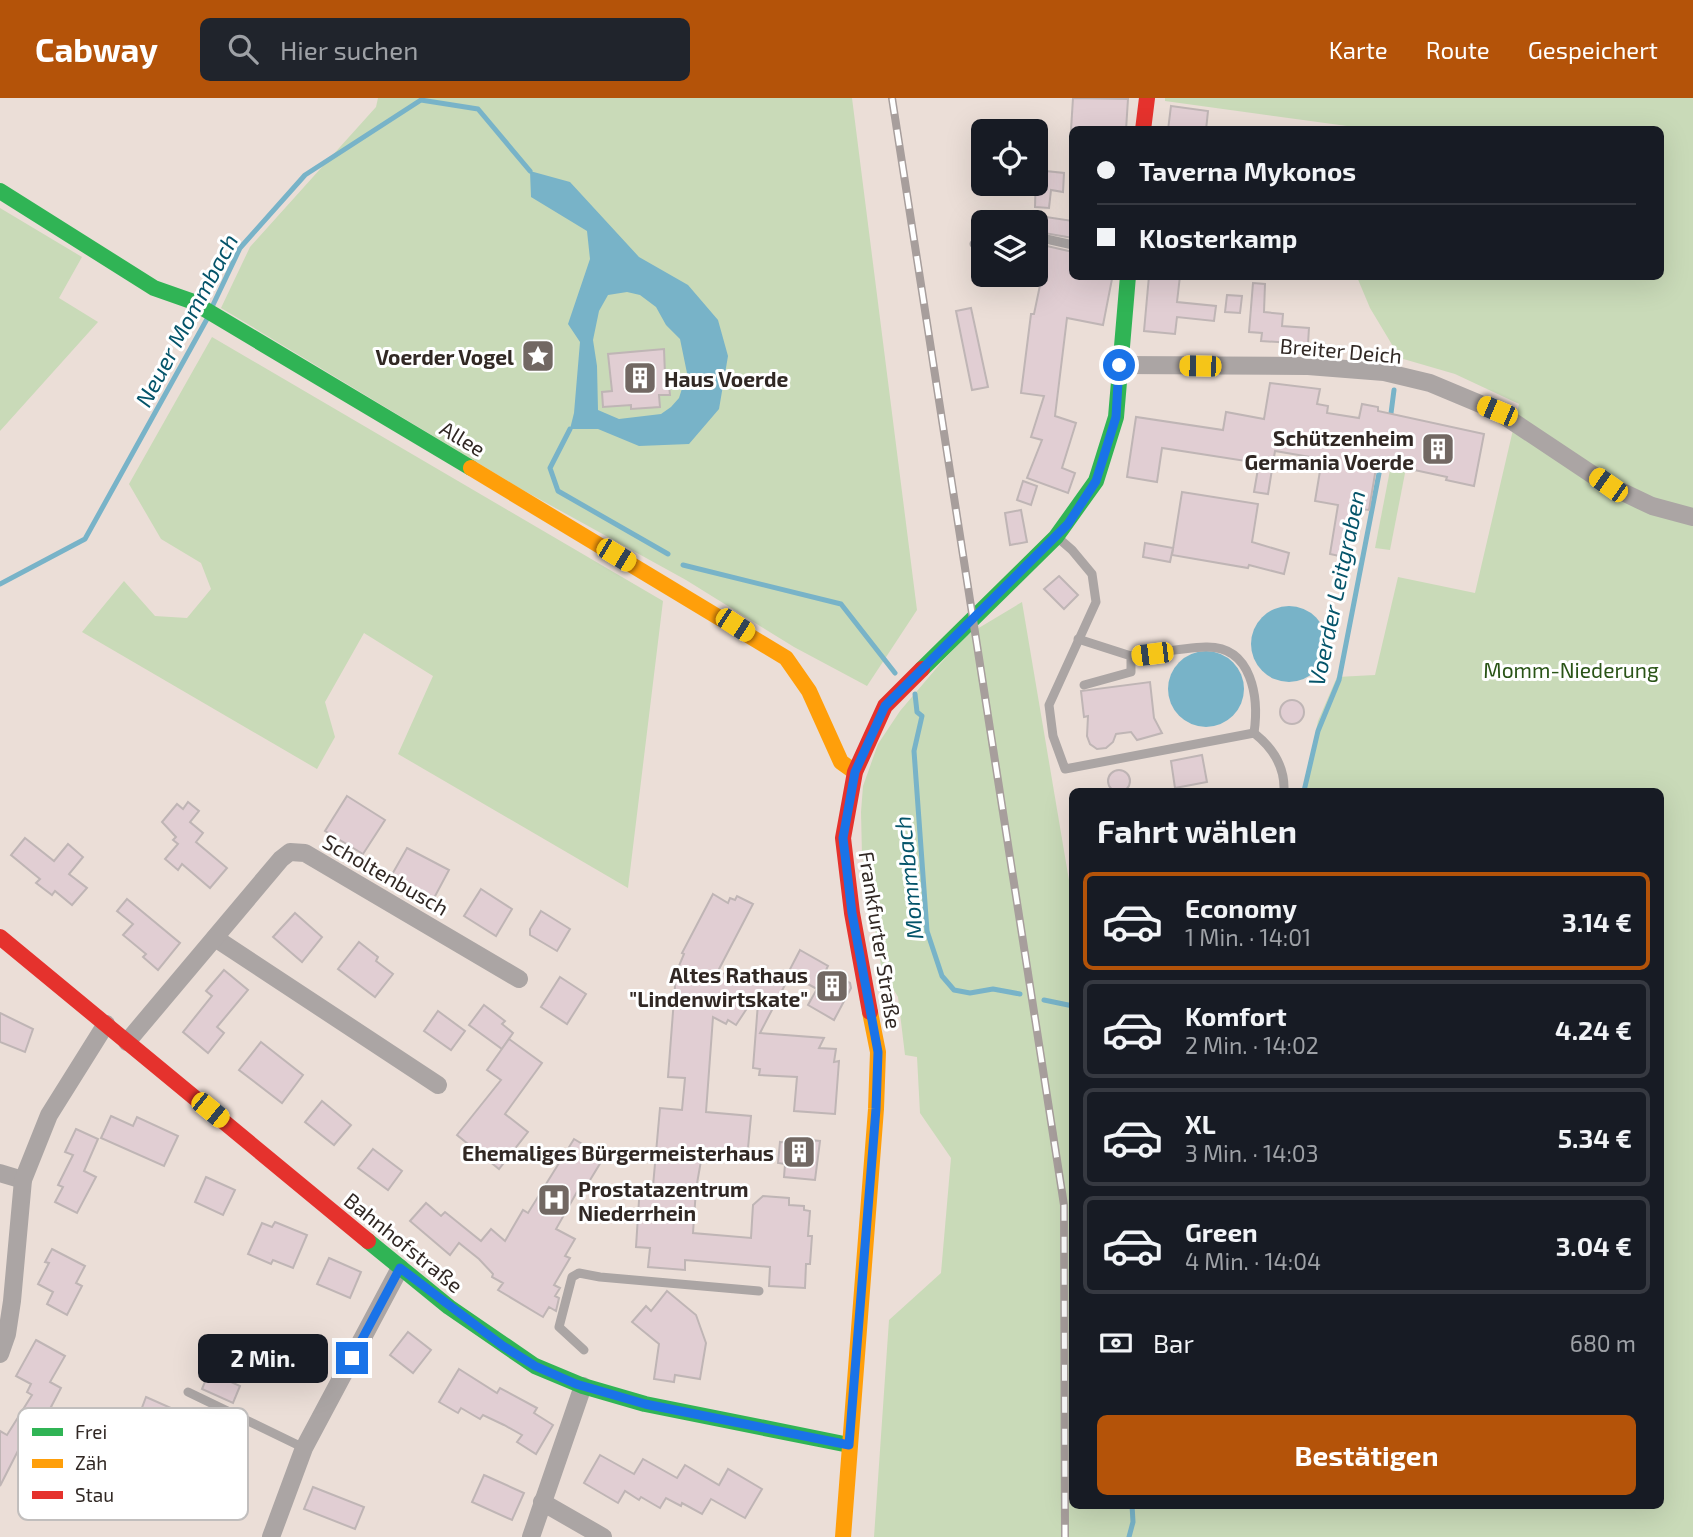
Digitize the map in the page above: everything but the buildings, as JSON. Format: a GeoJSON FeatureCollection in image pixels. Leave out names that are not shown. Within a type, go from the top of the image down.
{"type":"FeatureCollection","features":[{"type":"Feature","properties":{"kind":"street"},"geometry":{"type":"LineString","coordinates":[[1144,126],[1147,98]]}},
{"type":"Feature","properties":{"kind":"street","name":"Allee"},"geometry":{"type":"LineString","coordinates":[[0,191],[154,288],[191,301],[729,622],[786,659],[809,691],[841,762],[855,772]]}},
{"type":"Feature","properties":{"kind":"street","name":"Frankfurter Straße"},"geometry":{"type":"LineString","coordinates":[[843,1537],[876,1109],[878,1052],[852,913],[843,838],[855,772],[885,706],[1056,537],[1096,481],[1116,417],[1128,280]]}},
{"type":"Feature","properties":{"kind":"street","name":"Breiter Deich"},"geometry":{"type":"LineString","coordinates":[[1119,365],[1308,366],[1384,372],[1430,383],[1497,411],[1608,485],[1652,506],[1693,517]]}},
{"type":"Feature","properties":{"kind":"street","name":"Scholtenbusch"},"geometry":{"type":"LineString","coordinates":[[127,1042],[281,859],[290,852],[305,853],[519,979]]}},
{"type":"Feature","properties":{"kind":"street","name":"Bahnhofstraße"},"geometry":{"type":"LineString","coordinates":[[0,937],[400,1268],[503,1346],[535,1366],[583,1386],[645,1404],[849,1445]]}},
{"type":"Feature","properties":{"kind":"street"},"geometry":{"type":"LineString","coordinates":[[215,938],[438,1085]]}},
{"type":"Feature","properties":{"kind":"street"},"geometry":{"type":"LineString","coordinates":[[0,1354],[7,1334],[12,1301],[23,1180],[49,1115],[106,1024]]}},
{"type":"Feature","properties":{"kind":"street"},"geometry":{"type":"LineString","coordinates":[[0,1173],[23,1180]]}},
{"type":"Feature","properties":{"kind":"street"},"geometry":{"type":"LineString","coordinates":[[271,1537],[304,1448],[400,1268]]}},
{"type":"Feature","properties":{"kind":"street"},"geometry":{"type":"LineString","coordinates":[[531,1537],[583,1386]]}},
{"type":"Feature","properties":{"kind":"street"},"geometry":{"type":"LineString","coordinates":[[542,1503],[603,1537]]}},
{"type":"Feature","properties":{"kind":"lane"},"geometry":{"type":"LineString","coordinates":[[1048,239],[1069,244]]}},
{"type":"Feature","properties":{"kind":"lane"},"geometry":{"type":"LineString","coordinates":[[1056,537],[1072,550],[1092,574],[1096,602],[1049,705],[1053,736],[1065,769],[1254,733],[1265,741],[1276,755],[1284,778],[1283,788]]}},
{"type":"Feature","properties":{"kind":"lane"},"geometry":{"type":"LineString","coordinates":[[1079,639],[1131,656],[1209,647],[1230,653],[1249,670],[1254,686],[1257,715],[1254,733]]}},
{"type":"Feature","properties":{"kind":"lane"},"geometry":{"type":"LineString","coordinates":[[1084,685],[1131,672],[1131,656]]}},
{"type":"Feature","properties":{"kind":"lane"},"geometry":{"type":"LineString","coordinates":[[584,1350],[559,1327],[572,1277],[579,1273],[600,1278],[759,1291]]}},
{"type":"Feature","properties":{"kind":"lane"},"geometry":{"type":"LineString","coordinates":[[188,1392],[221,1408]]}},
{"type":"Feature","properties":{"kind":"lane"},"geometry":{"type":"LineString","coordinates":[[248,1421],[304,1448]]}},
{"type":"Feature","properties":{"kind":"green space"},"geometry":{"type":"Polygon","coordinates":[[[378,98],[852,98],[917,610],[867,686],[794,647],[686,580],[521,489],[221,308],[250,247],[376,107],[378,98]]]}},
{"type":"Feature","properties":{"kind":"green space","name":"Momm-Niederung"},"geometry":{"type":"Polygon","coordinates":[[[1165,98],[1693,98],[1693,1537],[874,1537],[889,1320],[941,1273],[951,1158],[920,1113],[917,1057],[905,1055],[898,997],[882,971],[862,856],[863,786],[878,744],[900,711],[940,664],[967,635],[1022,602],[1069,880],[1069,1509],[1664,1509],[1664,788],[1304,788],[1318,721],[1337,677],[1375,675],[1398,577],[1475,593],[1519,404],[1455,374],[1400,358],[1370,308],[1358,280],[1664,280],[1664,126],[1347,126],[1165,101],[1165,98]]]}},
{"type":"Feature","properties":{"kind":"green space"},"geometry":{"type":"Polygon","coordinates":[[[0,208],[82,257],[59,298],[98,322],[0,431],[0,208]]]}},
{"type":"Feature","properties":{"kind":"green space"},"geometry":{"type":"Polygon","coordinates":[[[212,337],[663,601],[628,888],[398,754],[433,676],[364,633],[325,702],[335,737],[317,769],[82,632],[124,581],[155,616],[187,618],[211,589],[201,563],[161,539],[129,484],[212,337]]]}},
{"type":"Feature","properties":{"kind":"green space"},"geometry":{"type":"Polygon","coordinates":[[[1391,465],[1406,468],[1390,550],[1375,548],[1391,465]]]}},
{"type":"Feature","properties":{"kind":"water"},"geometry":{"type":"Polygon","coordinates":[[[530,171],[570,182],[639,257],[688,285],[718,320],[728,356],[719,409],[689,444],[639,446],[598,429],[570,429],[574,413],[580,342],[568,324],[590,259],[587,231],[531,197],[530,171]],[[627,292],[608,295],[599,311],[593,340],[597,366],[598,410],[619,419],[661,414],[679,398],[687,373],[680,339],[666,325],[656,307],[640,295],[627,292]]]}},
{"type":"Feature","properties":{"kind":"water"},"geometry":{"type":"Polygon","coordinates":[[[1289,606],[1304,609],[1316,617],[1324,629],[1327,644],[1324,659],[1316,671],[1304,679],[1289,682],[1274,679],[1262,671],[1254,659],[1251,644],[1254,629],[1262,617],[1274,609],[1289,606]]]}},
{"type":"Feature","properties":{"kind":"water"},"geometry":{"type":"Polygon","coordinates":[[[1206,651],[1221,654],[1233,662],[1241,674],[1244,689],[1241,704],[1233,716],[1221,724],[1206,727],[1191,724],[1179,716],[1171,704],[1168,689],[1171,674],[1179,662],[1191,654],[1206,651]]]}},
{"type":"Feature","properties":{"kind":"waterway","name":"Neuer Mommbach"},"geometry":{"type":"LineString","coordinates":[[212,307],[240,248],[305,175],[421,100],[478,109],[530,171]]}},
{"type":"Feature","properties":{"kind":"waterway","name":"Neuer Mommbach"},"geometry":{"type":"LineString","coordinates":[[0,584],[85,539],[207,319]]}},
{"type":"Feature","properties":{"kind":"waterway","name":"Voerder Leitgraben"},"geometry":{"type":"LineString","coordinates":[[1390,421],[1394,390]]}},
{"type":"Feature","properties":{"kind":"waterway","name":"Mommbach"},"geometry":{"type":"LineString","coordinates":[[570,429],[550,468],[558,491],[668,554]]}},
{"type":"Feature","properties":{"kind":"waterway","name":"Voerder Leitgraben"},"geometry":{"type":"LineString","coordinates":[[1305,788],[1318,731],[1339,680],[1382,458]]}},
{"type":"Feature","properties":{"kind":"waterway","name":"Mommbach"},"geometry":{"type":"LineString","coordinates":[[683,565],[841,604],[895,673]]}},
{"type":"Feature","properties":{"kind":"waterway","name":"Mommbach"},"geometry":{"type":"LineString","coordinates":[[915,694],[917,712],[922,716],[914,751],[927,931],[942,976],[954,990],[970,993],[993,989],[1020,994]]}},
{"type":"Feature","properties":{"kind":"waterway","name":"Mommbach"},"geometry":{"type":"LineString","coordinates":[[1044,1000],[1069,1005]]}},
{"type":"Feature","properties":{"kind":"waterway","name":"Mommbach"},"geometry":{"type":"LineString","coordinates":[[1129,1537],[1133,1522],[1132,1509]]}},
{"type":"Feature","properties":{"kind":"railway"},"geometry":{"type":"LineString","coordinates":[[892,98],[1064,1205],[1065,1537]]}},
{"type":"Feature","properties":{"kind":"traffic: fast"},"geometry":{"type":"LineString","coordinates":[[0,191],[154,288],[191,301],[471,468]]}},
{"type":"Feature","properties":{"kind":"traffic: fast"},"geometry":{"type":"LineString","coordinates":[[922,669],[1056,537],[1096,481],[1116,417],[1128,280]]}},
{"type":"Feature","properties":{"kind":"traffic: fast"},"geometry":{"type":"LineString","coordinates":[[368,1241],[449,1307],[535,1366],[583,1386],[645,1404],[849,1445]]}},
{"type":"Feature","properties":{"kind":"traffic: slow"},"geometry":{"type":"LineString","coordinates":[[471,468],[786,658],[809,691],[841,762],[855,772]]}},
{"type":"Feature","properties":{"kind":"traffic: slow"},"geometry":{"type":"LineString","coordinates":[[843,1537],[876,1109],[878,1052],[870,1012]]}},
{"type":"Feature","properties":{"kind":"traffic: jam"},"geometry":{"type":"LineString","coordinates":[[1144,126],[1147,98]]}},
{"type":"Feature","properties":{"kind":"traffic: jam"},"geometry":{"type":"LineString","coordinates":[[870,1012],[852,913],[843,838],[855,772],[885,706],[922,669]]}},
{"type":"Feature","properties":{"kind":"traffic: jam"},"geometry":{"type":"LineString","coordinates":[[0,937],[368,1241]]}},
{"type":"Feature","properties":{"kind":"place","name":"Voerder Vogel"},"geometry":{"type":"Point","coordinates":[538,356]}},
{"type":"Feature","properties":{"kind":"place","name":"Haus Voerde"},"geometry":{"type":"Point","coordinates":[640,378]}},
{"type":"Feature","properties":{"kind":"place","name":"Schützenheim Germania Voerde"},"geometry":{"type":"Point","coordinates":[1438,449]}},
{"type":"Feature","properties":{"kind":"place","name":"Altes Rathaus \"Lindenwirtskate\""},"geometry":{"type":"Point","coordinates":[832,986]}},
{"type":"Feature","properties":{"kind":"place","name":"Ehemaliges Bürgermeisterhaus"},"geometry":{"type":"Point","coordinates":[799,1152]}},
{"type":"Feature","properties":{"kind":"place","name":"Prostatazentrum Niederrhein"},"geometry":{"type":"Point","coordinates":[554,1200]}},
{"type":"Feature","properties":{"kind":"route"},"geometry":{"type":"LineString","coordinates":[[352,1358],[400,1268],[503,1346],[535,1366],[576,1384],[645,1404],[849,1445],[876,1109],[878,1052],[852,913],[843,838],[855,772],[885,706],[1056,537],[1068,524],[1096,481],[1116,417],[1119,365]]}}]}
